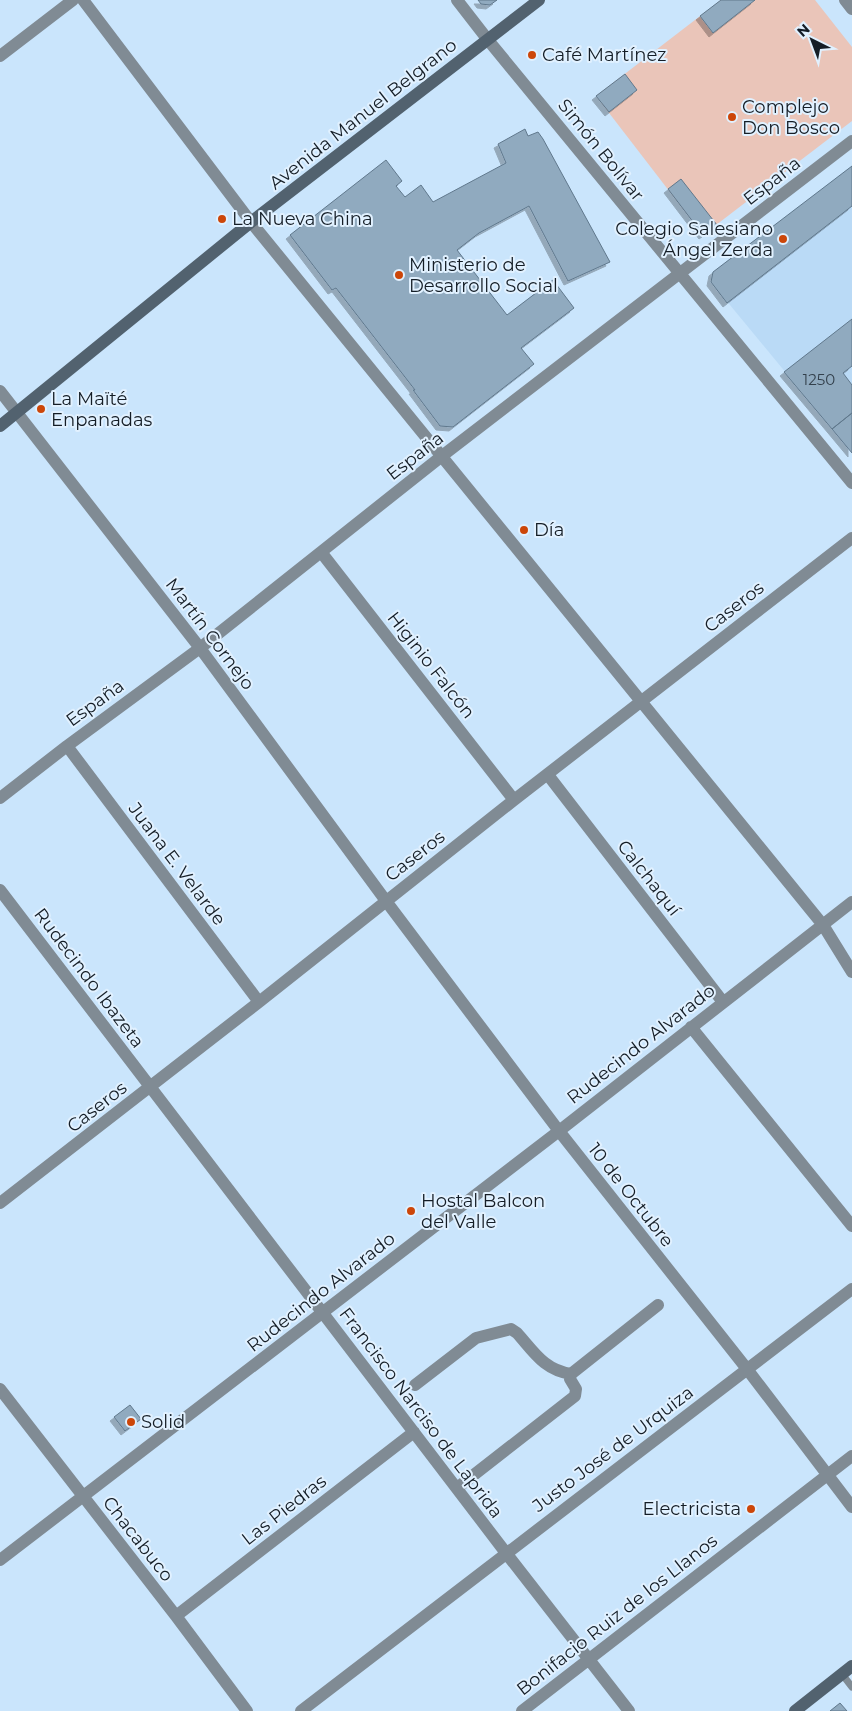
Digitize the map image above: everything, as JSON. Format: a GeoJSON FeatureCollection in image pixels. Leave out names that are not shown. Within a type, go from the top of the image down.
{"type":"FeatureCollection","features":[{"type":"Feature","properties":{"kind":"main road","name":"Avenida Manuel Belgrano"},"geometry":{"type":"LineString","coordinates":[[0,426],[251,222],[539,0]]}},
{"type":"Feature","properties":{"kind":"main road"},"geometry":{"type":"LineString","coordinates":[[795,1711],[847,1670]]}},
{"type":"Feature","properties":{"kind":"street"},"geometry":{"type":"LineString","coordinates":[[0,56],[73,0]]}},
{"type":"Feature","properties":{"kind":"street"},"geometry":{"type":"LineString","coordinates":[[83,0],[251,222],[823,925],[852,972]]}},
{"type":"Feature","properties":{"kind":"street","name":"Simón Bolívar"},"geometry":{"type":"LineString","coordinates":[[458,0],[488,40],[852,483]]}},
{"type":"Feature","properties":{"kind":"street"},"geometry":{"type":"LineString","coordinates":[[845,0],[852,9]]}},
{"type":"Feature","properties":{"kind":"street","name":"España"},"geometry":{"type":"LineString","coordinates":[[0,798],[200,648],[442,456],[852,142]]}},
{"type":"Feature","properties":{"kind":"street","name":"Martín Cornejo"},"geometry":{"type":"LineString","coordinates":[[0,391],[200,648],[386,902]]}},
{"type":"Feature","properties":{"kind":"street","name":"Caseros"},"geometry":{"type":"LineString","coordinates":[[0,1203],[150,1088],[514,800],[852,538]]}},
{"type":"Feature","properties":{"kind":"street","name":"Higinio Falcón"},"geometry":{"type":"LineString","coordinates":[[321,552],[514,800]]}},
{"type":"Feature","properties":{"kind":"street","name":"Juana E. Velarde"},"geometry":{"type":"LineString","coordinates":[[67,746],[259,1002]]}},
{"type":"Feature","properties":{"kind":"street","name":"Calchaquí"},"geometry":{"type":"LineString","coordinates":[[548,775],[722,1002]]}},
{"type":"Feature","properties":{"kind":"street","name":"Rudecindo Ibazeta"},"geometry":{"type":"LineString","coordinates":[[0,890],[150,1088]]}},
{"type":"Feature","properties":{"kind":"street","name":"10 de Octubre"},"geometry":{"type":"LineString","coordinates":[[386,902],[559,1131],[747,1369],[852,1507]]}},
{"type":"Feature","properties":{"kind":"street","name":"Rudecindo Alvarado"},"geometry":{"type":"LineString","coordinates":[[0,1560],[559,1131],[852,902]]}},
{"type":"Feature","properties":{"kind":"street"},"geometry":{"type":"LineString","coordinates":[[691,1027],[852,1226]]}},
{"type":"Feature","properties":{"kind":"street","name":"Francisco Narciso de Laprida"},"geometry":{"type":"LineString","coordinates":[[150,1088],[629,1711]]}},
{"type":"Feature","properties":{"kind":"street","name":"Justo José de Urquiza"},"geometry":{"type":"LineString","coordinates":[[301,1711],[852,1289]]}},
{"type":"Feature","properties":{"kind":"street"},"geometry":{"type":"LineString","coordinates":[[415,1385],[476,1338],[511,1329],[517,1332],[544,1363],[557,1372],[571,1374],[658,1305]]}},
{"type":"Feature","properties":{"kind":"street"},"geometry":{"type":"LineString","coordinates":[[457,1488],[575,1396],[576,1389],[570,1378],[571,1374]]}},
{"type":"Feature","properties":{"kind":"street","name":"Chacabuco"},"geometry":{"type":"LineString","coordinates":[[0,1389],[247,1711]]}},
{"type":"Feature","properties":{"kind":"street","name":"Las Piedras"},"geometry":{"type":"LineString","coordinates":[[176,1616],[414,1432]]}},
{"type":"Feature","properties":{"kind":"street","name":"Bonifacio Ruiz de los Llanos"},"geometry":{"type":"LineString","coordinates":[[522,1711],[852,1456]]}},
{"type":"Feature","properties":{"kind":"lane"},"geometry":{"type":"LineString","coordinates":[[847,1670],[852,1687]]}},
{"type":"Feature","properties":{"kind":"shaded area","name":"Complejo Don Bosco"},"geometry":{"type":"Polygon","coordinates":[[[721,0],[815,0],[852,47],[852,121],[703,235],[596,96],[721,0]]]}},
{"type":"Feature","properties":{"kind":"shaded area"},"geometry":{"type":"Polygon","coordinates":[[[852,166],[852,453],[711,282],[713,272],[852,166]]]}},
{"type":"Feature","properties":{"kind":"building"},"geometry":{"type":"Polygon","coordinates":[[[478,0],[497,0],[490,5],[481,4],[478,0]]]}},
{"type":"Feature","properties":{"kind":"building"},"geometry":{"type":"Polygon","coordinates":[[[721,0],[755,0],[713,33],[700,16],[721,0]]]}},
{"type":"Feature","properties":{"kind":"building"},"geometry":{"type":"Polygon","coordinates":[[[625,74],[637,90],[609,112],[596,96],[625,74]]]}},
{"type":"Feature","properties":{"kind":"building","name":"Ministerio de Desarrollo Social"},"geometry":{"type":"Polygon","coordinates":[[[525,129],[528,136],[538,132],[543,139],[610,262],[568,281],[529,206],[479,233],[457,250],[507,315],[553,280],[574,308],[521,348],[534,364],[453,427],[440,426],[413,390],[415,390],[336,288],[332,290],[290,235],[386,160],[402,181],[396,186],[405,197],[421,185],[433,202],[506,163],[498,144],[525,129]]]}},
{"type":"Feature","properties":{"kind":"building","name":"Colegio Salesiano Ángel Zerda"},"geometry":{"type":"Polygon","coordinates":[[[852,166],[852,206],[727,303],[711,282],[713,272],[852,166]]]}},
{"type":"Feature","properties":{"kind":"building"},"geometry":{"type":"Polygon","coordinates":[[[681,179],[717,225],[703,235],[668,189],[681,179]]]}},
{"type":"Feature","properties":{"kind":"building"},"geometry":{"type":"Polygon","coordinates":[[[852,319],[852,366],[843,373],[852,385],[852,413],[832,429],[784,372],[852,319]]]}},
{"type":"Feature","properties":{"kind":"building"},"geometry":{"type":"Polygon","coordinates":[[[852,413],[852,453],[832,429],[852,413]]]}},
{"type":"Feature","properties":{"kind":"building"},"geometry":{"type":"Polygon","coordinates":[[[130,1405],[141,1419],[125,1431],[114,1417],[130,1405]]]}},
{"type":"Feature","properties":{"kind":"building"},"geometry":{"type":"Polygon","coordinates":[[[840,1703],[847,1711],[830,1711],[840,1703]]]}},
{"type":"Feature","properties":{"kind":"place","name":"Café Martínez"},"geometry":{"type":"Point","coordinates":[532,55]}},
{"type":"Feature","properties":{"kind":"place","name":"Complejo Don Bosco"},"geometry":{"type":"Point","coordinates":[732,117]}},
{"type":"Feature","properties":{"kind":"place","name":"La Nueva China"},"geometry":{"type":"Point","coordinates":[222,219]}},
{"type":"Feature","properties":{"kind":"place","name":"Colegio Salesiano Ángel Zerda"},"geometry":{"type":"Point","coordinates":[783,239]}},
{"type":"Feature","properties":{"kind":"place","name":"Ministerio de Desarrollo Social"},"geometry":{"type":"Point","coordinates":[399,275]}},
{"type":"Feature","properties":{"kind":"place","name":"La Maïté Enpanadas"},"geometry":{"type":"Point","coordinates":[41,409]}},
{"type":"Feature","properties":{"kind":"place","name":"Día"},"geometry":{"type":"Point","coordinates":[524,530]}},
{"type":"Feature","properties":{"kind":"place","name":"Hostal Balcon del Valle"},"geometry":{"type":"Point","coordinates":[411,1211]}},
{"type":"Feature","properties":{"kind":"place","name":"Solid"},"geometry":{"type":"Point","coordinates":[131,1422]}},
{"type":"Feature","properties":{"kind":"place","name":"Electricista"},"geometry":{"type":"Point","coordinates":[751,1509]}}]}
